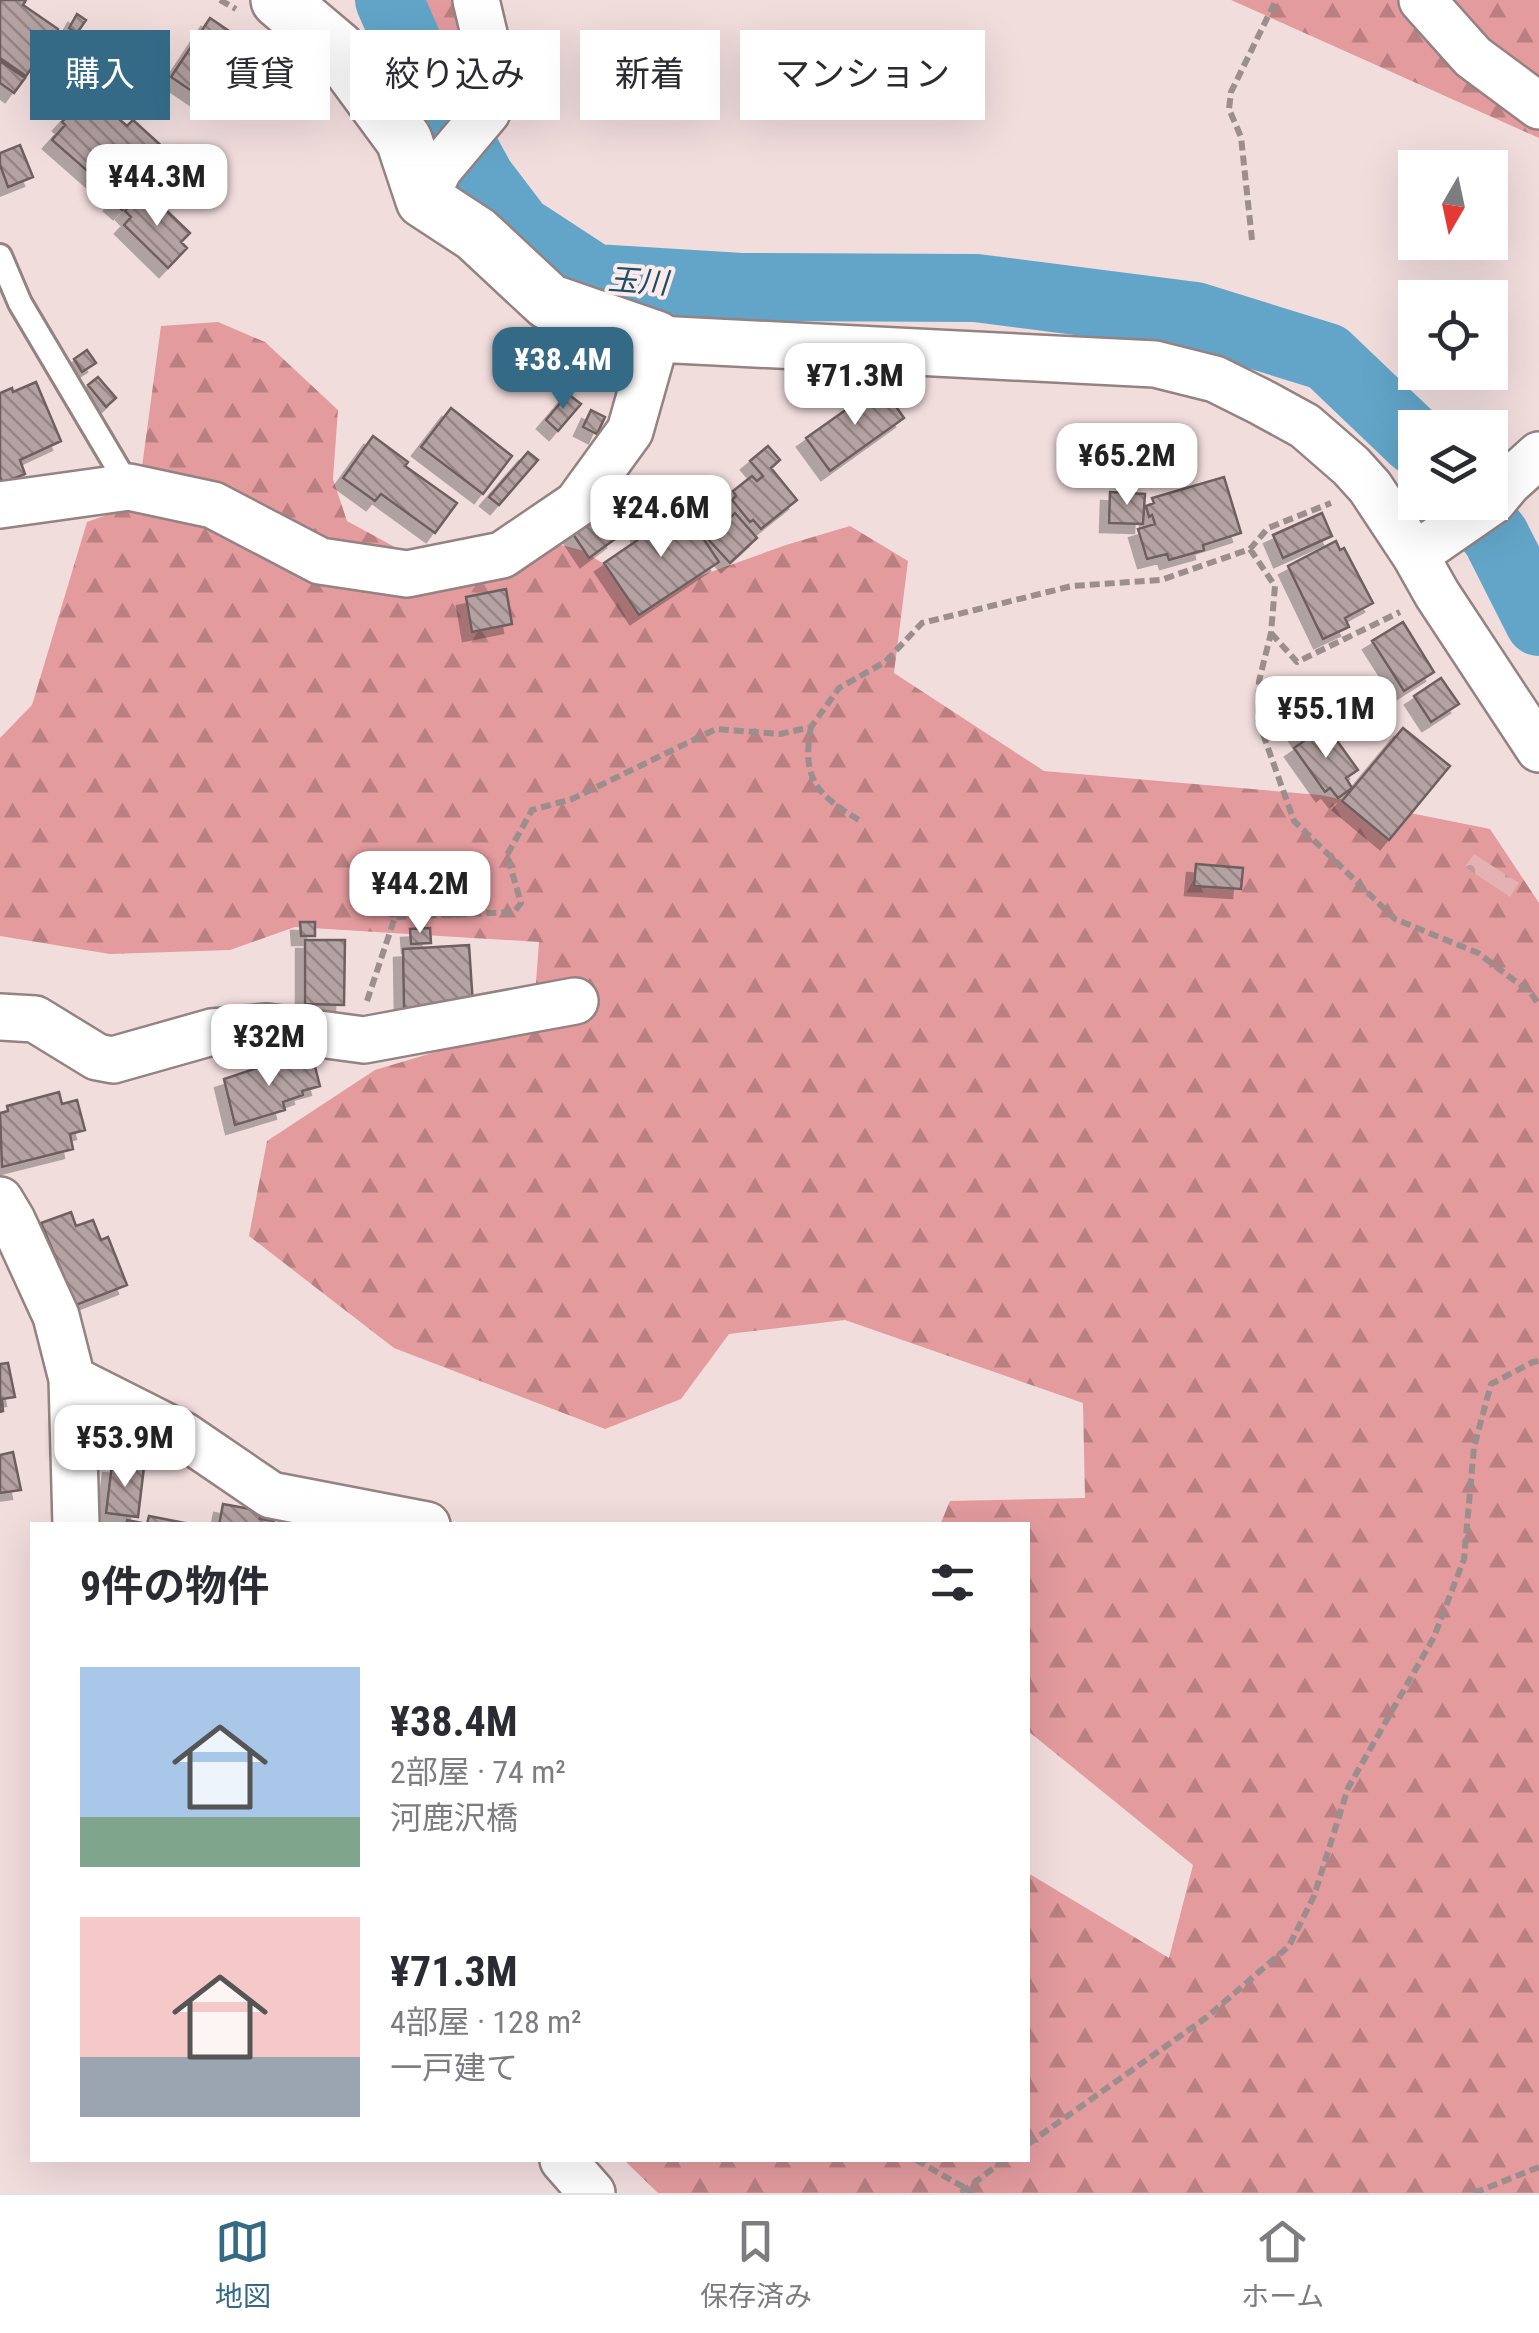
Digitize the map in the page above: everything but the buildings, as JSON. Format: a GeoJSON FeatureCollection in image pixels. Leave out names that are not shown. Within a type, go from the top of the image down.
{"type":"FeatureCollection","features":[{"type":"Feature","properties":{"kind":"street"},"geometry":{"type":"LineString","coordinates":[[279,0],[337,49],[432,184],[476,234],[549,302],[656,339],[1155,364],[1215,379],[1305,426],[1370,487],[1539,749]]}},
{"type":"Feature","properties":{"kind":"street"},"geometry":{"type":"LineString","coordinates":[[432,184],[488,112],[492,67],[476,0]]}},
{"type":"Feature","properties":{"kind":"street"},"geometry":{"type":"LineString","coordinates":[[1422,0],[1474,57],[1539,106]]}},
{"type":"Feature","properties":{"kind":"street"},"geometry":{"type":"LineString","coordinates":[[0,505],[128,487],[213,505],[320,561],[408,574],[502,555],[577,504],[630,431],[656,339]]}},
{"type":"Feature","properties":{"kind":"street"},"geometry":{"type":"LineString","coordinates":[[1415,555],[1478,511],[1539,455]]}},
{"type":"Feature","properties":{"kind":"street"},"geometry":{"type":"LineString","coordinates":[[0,1018],[35,1020],[97,1057],[113,1060],[212,1032],[267,1026],[364,1040],[575,1001]]}},
{"type":"Feature","properties":{"kind":"street"},"geometry":{"type":"LineString","coordinates":[[0,1200],[56,1316],[72,1379],[76,1522]]}},
{"type":"Feature","properties":{"kind":"street"},"geometry":{"type":"LineString","coordinates":[[72,1379],[184,1435],[270,1494],[411,1522]]}},
{"type":"Feature","properties":{"kind":"street"},"geometry":{"type":"LineString","coordinates":[[565,2162],[592,2193]]}},
{"type":"Feature","properties":{"kind":"lane"},"geometry":{"type":"LineString","coordinates":[[0,256],[20,304],[128,487]]}},
{"type":"Feature","properties":{"kind":"path"},"geometry":{"type":"LineString","coordinates":[[1252,240],[1242,137],[1228,109],[1231,92],[1276,0]]}},
{"type":"Feature","properties":{"kind":"path"},"geometry":{"type":"LineString","coordinates":[[862,822],[836,806],[815,785],[806,755],[811,727],[839,688],[886,662],[922,622],[1072,586],[1161,580],[1250,549],[1268,528],[1370,487]]}},
{"type":"Feature","properties":{"kind":"path"},"geometry":{"type":"LineString","coordinates":[[1250,549],[1275,586],[1272,633],[1259,681],[1258,720],[1294,821],[1395,919],[1478,953],[1531,994],[1539,1005]]}},
{"type":"Feature","properties":{"kind":"path"},"geometry":{"type":"LineString","coordinates":[[1272,633],[1298,662],[1437,594]]}},
{"type":"Feature","properties":{"kind":"path"},"geometry":{"type":"LineString","coordinates":[[354,1038],[395,917],[514,912],[521,903],[507,855],[532,810],[572,799],[716,729],[780,734],[811,727]]}},
{"type":"Feature","properties":{"kind":"path"},"geometry":{"type":"LineString","coordinates":[[1030,2143],[1207,2017],[1288,1946],[1314,1896],[1348,1788],[1434,1637],[1464,1559],[1474,1447],[1491,1384],[1539,1361]]}},
{"type":"Feature","properties":{"kind":"path"},"geometry":{"type":"LineString","coordinates":[[919,2162],[974,2193]]}},
{"type":"Feature","properties":{"kind":"path"},"geometry":{"type":"LineString","coordinates":[[963,2190],[1001,2162]]}},
{"type":"Feature","properties":{"kind":"path"},"geometry":{"type":"LineString","coordinates":[[1474,2193],[1539,2167]]}},
{"type":"Feature","properties":{"kind":"green space"},"geometry":{"type":"Polygon","coordinates":[[[396,0],[457,0],[468,30],[409,30],[396,0]]]}},
{"type":"Feature","properties":{"kind":"green space"},"geometry":{"type":"Polygon","coordinates":[[[1231,0],[1539,0],[1539,138],[1231,0]]]}},
{"type":"Feature","properties":{"kind":"green space"},"geometry":{"type":"Polygon","coordinates":[[[218,322],[265,342],[338,410],[333,479],[347,521],[404,552],[500,530],[581,550],[652,593],[850,526],[908,561],[894,673],[1044,771],[1320,795],[1490,829],[1539,903],[1539,2193],[658,2193],[626,2162],[1030,2162],[1030,1874],[1169,1958],[1193,1865],[1030,1733],[1030,1522],[941,1522],[950,1501],[1085,1498],[1083,1403],[845,1320],[729,1334],[681,1399],[605,1429],[394,1348],[249,1236],[267,1141],[375,1070],[533,1023],[539,942],[295,927],[230,950],[110,954],[0,936],[0,738],[32,705],[87,522],[137,504],[161,326],[218,322]]]}},
{"type":"Feature","properties":{"kind":"green space"},"geometry":{"type":"Polygon","coordinates":[[[1474,854],[1519,883],[1510,897],[1465,867],[1474,854]]]}},
{"type":"Feature","properties":{"kind":"waterway","name":"玉川"},"geometry":{"type":"LineString","coordinates":[[389,0],[413,55],[481,179],[519,229],[594,278],[741,287],[976,288],[1195,316],[1327,357],[1398,425]]}},
{"type":"Feature","properties":{"kind":"waterway"},"geometry":{"type":"LineString","coordinates":[[1483,520],[1496,537],[1539,622]]}}]}
